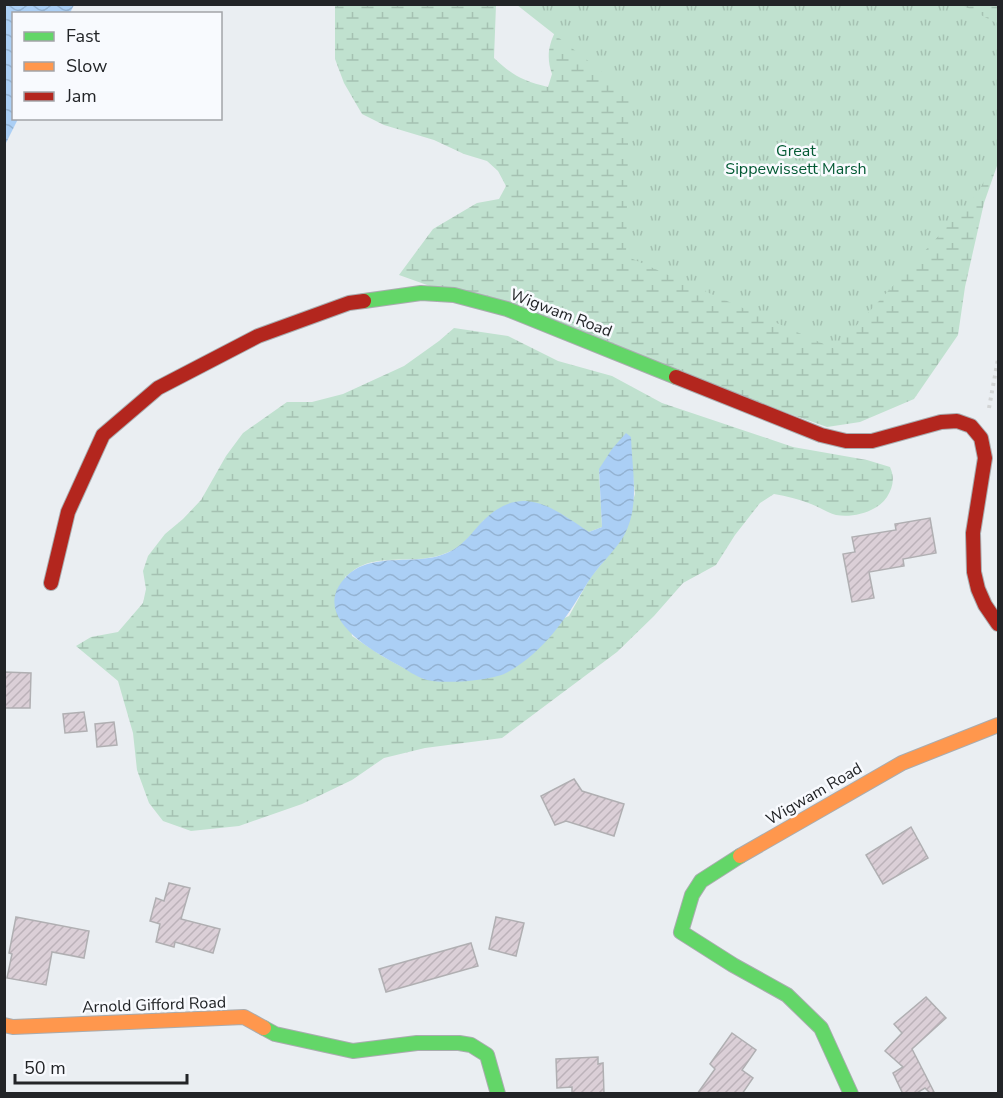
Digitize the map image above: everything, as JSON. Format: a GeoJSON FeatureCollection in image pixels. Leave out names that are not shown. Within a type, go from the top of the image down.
{"type":"FeatureCollection","features":[{"type":"Feature","properties":{"kind":"street","name":"Wigwam Road"},"geometry":{"type":"LineString","coordinates":[[51,583],[68,512],[103,435],[158,388],[268,333],[349,303],[420,293],[454,295],[507,309],[821,435],[849,441],[869,441],[892,437],[928,424],[956,420],[966,423],[975,430],[980,435],[984,447]]}},
{"type":"Feature","properties":{"kind":"street"},"geometry":{"type":"LineString","coordinates":[[984,447],[985,458],[974,525],[973,550],[978,590],[984,605],[999,624]]}},
{"type":"Feature","properties":{"kind":"street","name":"Wigwam Road"},"geometry":{"type":"LineString","coordinates":[[851,1094],[821,1028],[787,995],[733,965],[681,932],[692,895],[701,881],[750,849],[902,763],[999,725]]}},
{"type":"Feature","properties":{"kind":"street","name":"Arnold Gifford Road"},"geometry":{"type":"LineString","coordinates":[[4,1025],[244,1017],[275,1035],[353,1051],[417,1043],[459,1043],[471,1045],[487,1055],[498,1094]]}},
{"type":"Feature","properties":{"kind":"path"},"geometry":{"type":"LineString","coordinates":[[984,447],[999,359]]}},
{"type":"Feature","properties":{"kind":"green space"},"geometry":{"type":"Polygon","coordinates":[[[335,5],[496,5],[494,58],[519,77],[548,87],[552,74],[549,55],[552,38],[570,5],[998,5],[998,163],[984,203],[965,287],[958,335],[914,399],[860,422],[827,427],[399,275],[433,229],[477,203],[499,199],[506,186],[498,171],[487,161],[464,154],[434,140],[384,125],[362,114],[344,83],[335,59],[335,5]]]}},
{"type":"Feature","properties":{"kind":"green space","name":"Great Sippewissett Marsh"},"geometry":{"type":"Polygon","coordinates":[[[517,5],[962,5],[998,24],[998,156],[977,194],[835,349],[626,256],[629,93],[517,5]]]}},
{"type":"Feature","properties":{"kind":"green space"},"geometry":{"type":"Polygon","coordinates":[[[454,328],[508,336],[558,361],[612,376],[662,403],[793,447],[867,460],[890,467],[892,486],[887,497],[877,507],[850,516],[836,515],[814,505],[774,494],[760,503],[735,535],[716,565],[683,583],[654,616],[617,652],[502,738],[425,748],[384,758],[352,780],[302,804],[239,826],[191,831],[163,821],[149,803],[137,770],[133,733],[118,681],[76,646],[91,637],[118,632],[143,603],[146,589],[143,571],[148,556],[165,534],[201,500],[226,456],[243,433],[287,402],[312,402],[343,394],[404,366],[454,328]],[[632,467],[599,469],[602,527],[589,532],[484,520],[462,544],[441,555],[429,558],[383,560],[359,567],[345,577],[352,636],[424,679],[569,616],[590,578],[621,540],[635,494],[632,467]]]}},
{"type":"Feature","properties":{"kind":"water"},"geometry":{"type":"Polygon","coordinates":[[[5,4],[74,5],[70,12],[12,12],[12,120],[18,120],[5,145],[5,4]]]}},
{"type":"Feature","properties":{"kind":"water"},"geometry":{"type":"Polygon","coordinates":[[[626,433],[631,437],[634,490],[632,515],[628,527],[622,539],[592,576],[554,632],[521,664],[501,675],[479,680],[442,682],[424,679],[360,641],[339,618],[335,606],[336,592],[345,578],[356,569],[370,563],[443,555],[460,545],[499,508],[512,502],[538,503],[563,515],[589,532],[602,527],[599,469],[626,433]]]}},
{"type":"Feature","properties":{"kind":"building"},"geometry":{"type":"Polygon","coordinates":[[[930,518],[936,553],[903,559],[904,566],[869,572],[874,598],[852,602],[843,554],[855,552],[852,537],[896,530],[895,524],[930,518]]]}},
{"type":"Feature","properties":{"kind":"building"},"geometry":{"type":"Polygon","coordinates":[[[4,672],[31,673],[30,708],[4,708],[4,672]]]}},
{"type":"Feature","properties":{"kind":"building"},"geometry":{"type":"Polygon","coordinates":[[[84,712],[87,731],[65,733],[63,714],[84,712]]]}},
{"type":"Feature","properties":{"kind":"building"},"geometry":{"type":"Polygon","coordinates":[[[114,722],[117,745],[97,747],[95,724],[114,722]]]}},
{"type":"Feature","properties":{"kind":"building"},"geometry":{"type":"Polygon","coordinates":[[[574,779],[582,791],[624,804],[614,836],[566,821],[555,825],[541,796],[574,779]]]}},
{"type":"Feature","properties":{"kind":"building"},"geometry":{"type":"Polygon","coordinates":[[[911,827],[928,858],[883,884],[866,855],[911,827]]]}},
{"type":"Feature","properties":{"kind":"building"},"geometry":{"type":"Polygon","coordinates":[[[169,883],[190,888],[181,919],[220,929],[213,953],[175,942],[174,947],[156,942],[160,924],[150,921],[156,898],[164,901],[169,883]]]}},
{"type":"Feature","properties":{"kind":"building"},"geometry":{"type":"Polygon","coordinates":[[[16,917],[89,931],[84,958],[52,952],[46,985],[7,978],[16,917]]]}},
{"type":"Feature","properties":{"kind":"building"},"geometry":{"type":"Polygon","coordinates":[[[496,917],[524,923],[516,956],[489,949],[496,917]]]}},
{"type":"Feature","properties":{"kind":"building"},"geometry":{"type":"Polygon","coordinates":[[[471,943],[478,966],[386,992],[379,969],[471,943]]]}},
{"type":"Feature","properties":{"kind":"building"},"geometry":{"type":"Polygon","coordinates":[[[926,997],[946,1018],[912,1049],[935,1094],[931,1094],[925,1088],[915,1094],[903,1094],[893,1073],[903,1067],[885,1051],[902,1033],[894,1024],[926,997]]]}},
{"type":"Feature","properties":{"kind":"building"},"geometry":{"type":"Polygon","coordinates":[[[732,1033],[756,1050],[742,1070],[753,1078],[742,1094],[697,1094],[715,1069],[710,1064],[732,1033]]]}},
{"type":"Feature","properties":{"kind":"building"},"geometry":{"type":"Polygon","coordinates":[[[598,1057],[598,1064],[603,1063],[604,1094],[572,1094],[572,1087],[557,1088],[556,1059],[598,1057]]]}},
{"type":"Feature","properties":{"kind":"traffic: fast"},"geometry":{"type":"LineString","coordinates":[[364,301],[421,293],[454,295],[507,309],[676,377]]}},
{"type":"Feature","properties":{"kind":"traffic: fast"},"geometry":{"type":"LineString","coordinates":[[740,856],[701,881],[692,895],[681,932],[733,965],[787,995],[821,1028],[851,1094]]}},
{"type":"Feature","properties":{"kind":"traffic: fast"},"geometry":{"type":"LineString","coordinates":[[264,1028],[275,1034],[353,1051],[417,1043],[471,1045],[487,1055],[498,1094]]}},
{"type":"Feature","properties":{"kind":"traffic: slow"},"geometry":{"type":"LineString","coordinates":[[740,856],[902,763],[998,725]]}},
{"type":"Feature","properties":{"kind":"traffic: slow"},"geometry":{"type":"LineString","coordinates":[[4,1025],[13,1027],[244,1017],[264,1028]]}},
{"type":"Feature","properties":{"kind":"traffic: jam"},"geometry":{"type":"LineString","coordinates":[[51,583],[68,512],[103,435],[158,388],[258,336],[349,303],[364,301]]}},
{"type":"Feature","properties":{"kind":"traffic: jam"},"geometry":{"type":"LineString","coordinates":[[676,377],[821,435],[846,441],[872,441],[941,422],[957,421],[971,426],[981,438],[985,458],[973,533],[974,572],[985,605],[998,624]]}}]}
